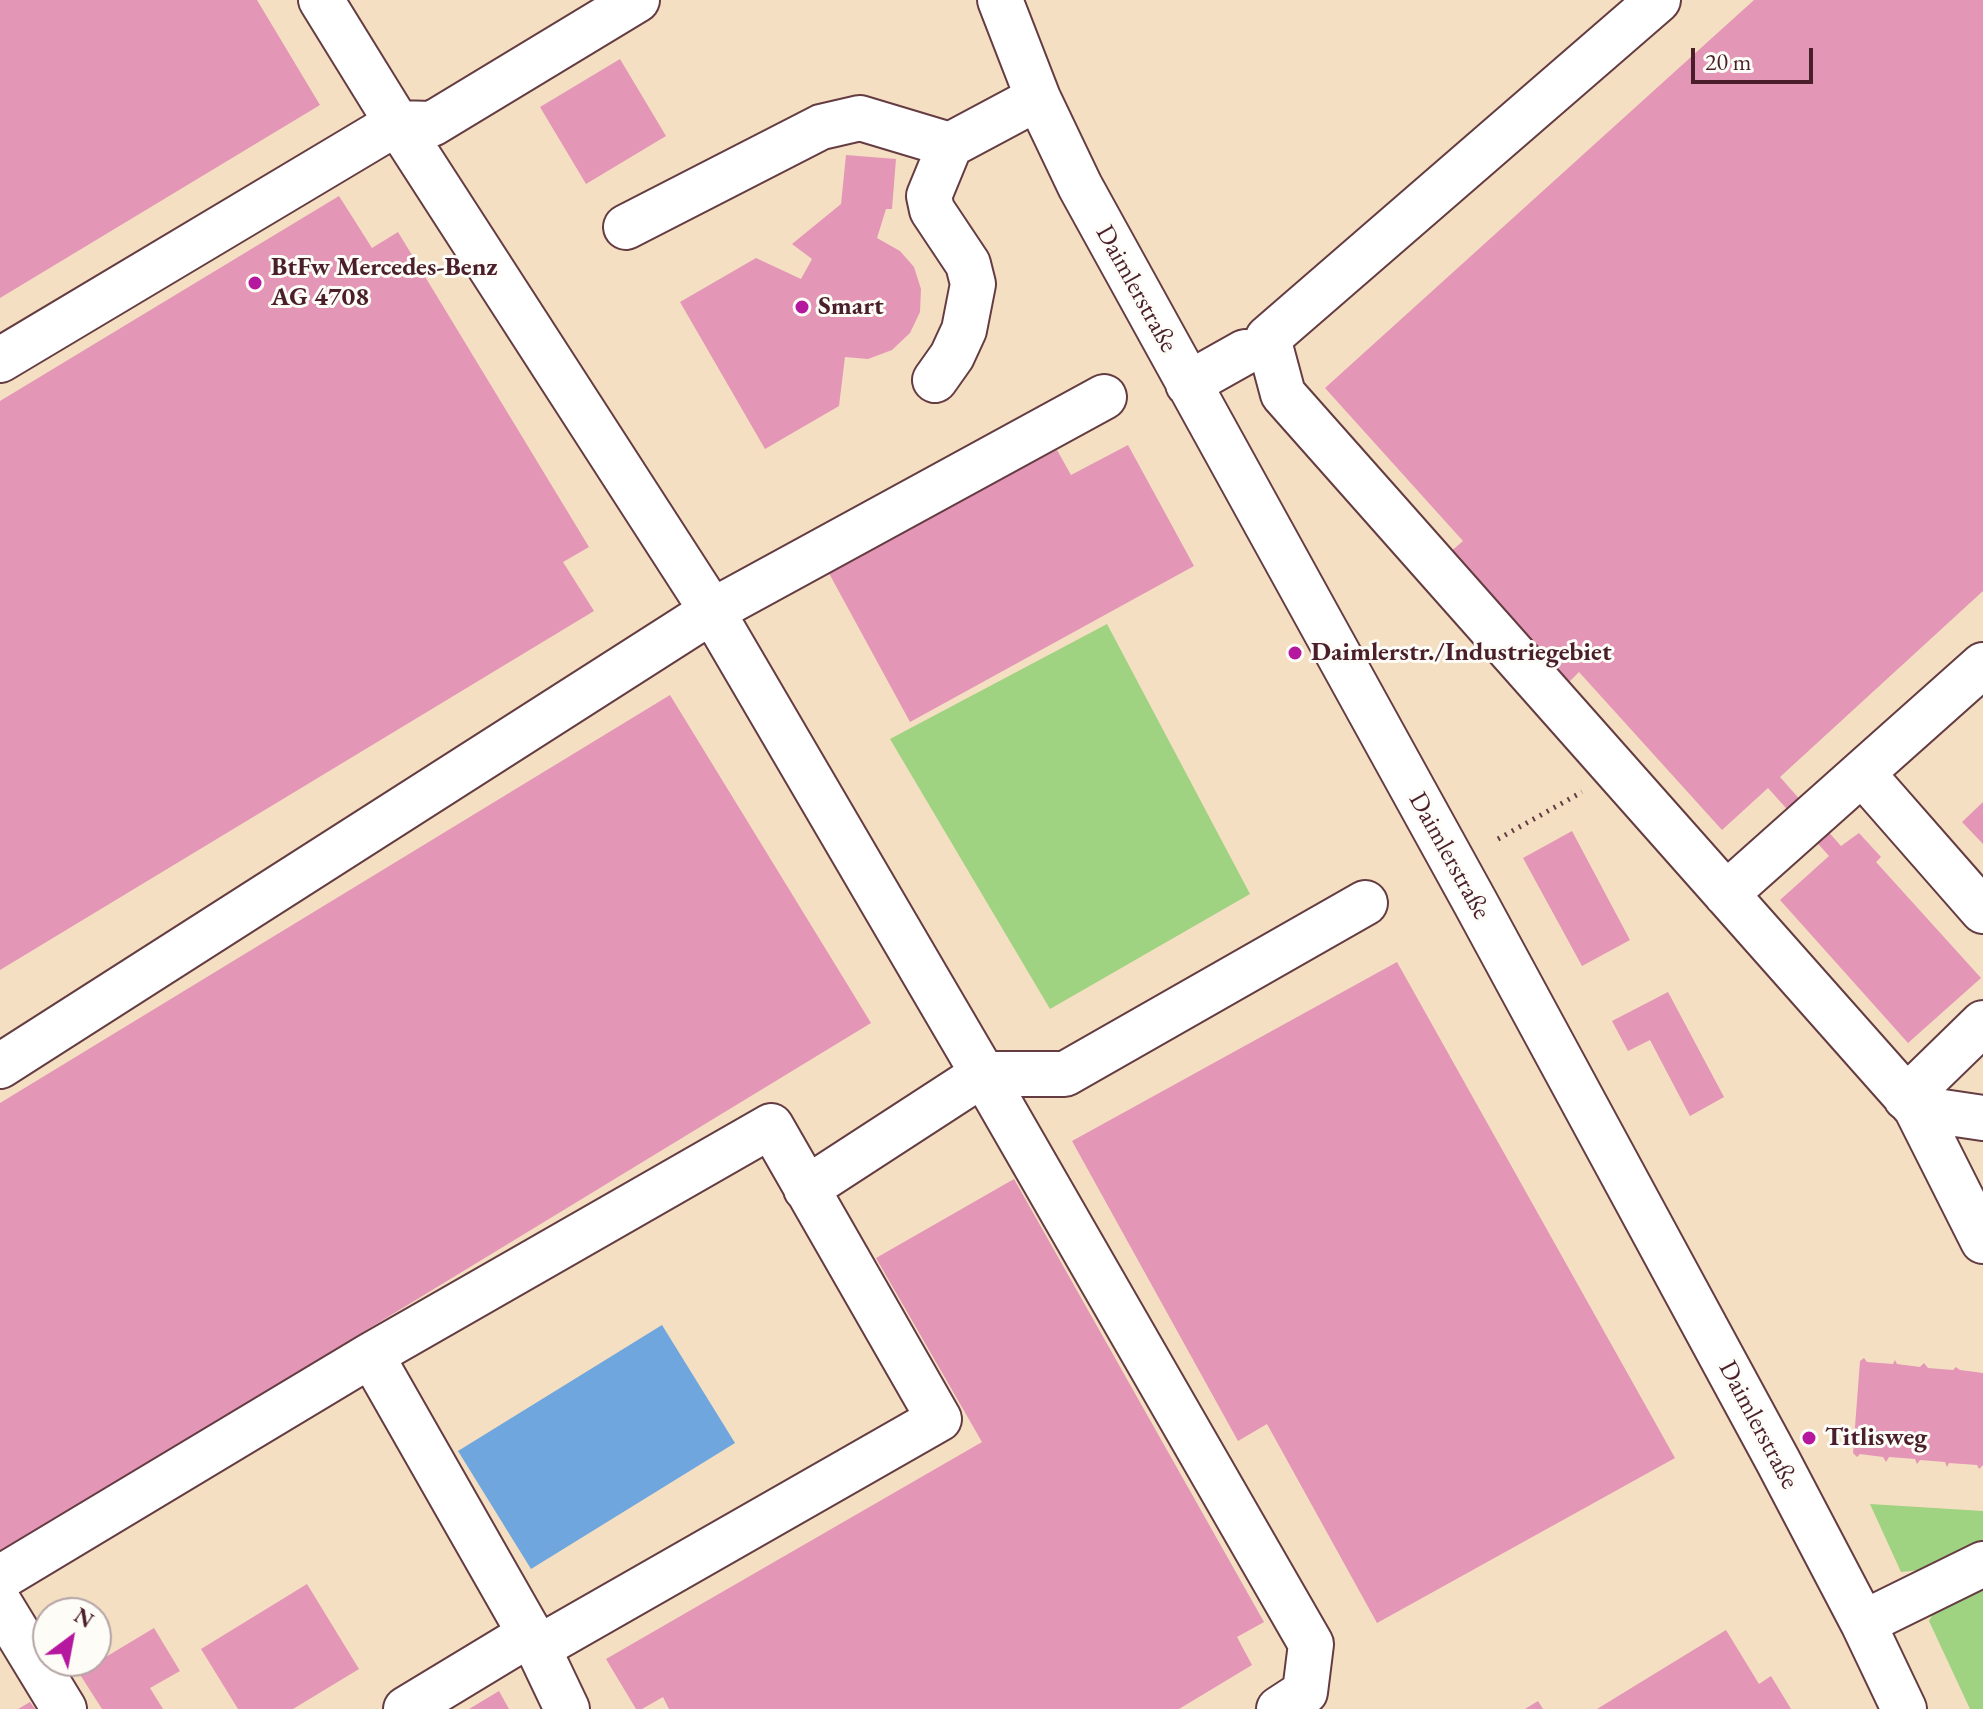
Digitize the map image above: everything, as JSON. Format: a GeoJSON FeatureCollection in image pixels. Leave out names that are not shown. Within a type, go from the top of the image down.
{"type":"FeatureCollection","features":[{"type":"Feature","properties":{"kind":"street"},"geometry":{"type":"LineString","coordinates":[[321,0],[712,611],[1311,1644],[1305,1692],[1279,1709]]}},
{"type":"Feature","properties":{"kind":"street"},"geometry":{"type":"LineString","coordinates":[[0,360],[397,123],[432,124],[637,0]]}},
{"type":"Feature","properties":{"kind":"street","name":"Daimlerstraße"},"geometry":{"type":"LineString","coordinates":[[1000,0],[1038,98],[1080,186],[1475,902],[1863,1623],[1904,1709]]}},
{"type":"Feature","properties":{"kind":"street"},"geometry":{"type":"LineString","coordinates":[[1658,0],[1268,338],[1283,394],[1911,1103],[1983,1241]]}},
{"type":"Feature","properties":{"kind":"street"},"geometry":{"type":"LineString","coordinates":[[935,380],[952,356],[964,330],[973,284],[968,264],[932,210],[929,196],[950,145],[1038,98]]}},
{"type":"Feature","properties":{"kind":"street"},"geometry":{"type":"LineString","coordinates":[[626,227],[821,127],[860,118],[950,145]]}},
{"type":"Feature","properties":{"kind":"street"},"geometry":{"type":"LineString","coordinates":[[1188,384],[1245,352]]}},
{"type":"Feature","properties":{"kind":"street"},"geometry":{"type":"LineString","coordinates":[[0,1066],[712,611],[1104,397]]}},
{"type":"Feature","properties":{"kind":"street"},"geometry":{"type":"LineString","coordinates":[[1726,894],[1983,665]]}},
{"type":"Feature","properties":{"kind":"street"},"geometry":{"type":"LineString","coordinates":[[1862,773],[1983,911]]}},
{"type":"Feature","properties":{"kind":"street"},"geometry":{"type":"LineString","coordinates":[[806,1189],[983,1074],[1065,1074],[1365,903]]}},
{"type":"Feature","properties":{"kind":"street"},"geometry":{"type":"LineString","coordinates":[[1911,1103],[1983,1023]]}},
{"type":"Feature","properties":{"kind":"street"},"geometry":{"type":"LineString","coordinates":[[1911,1103],[1983,1118]]}},
{"type":"Feature","properties":{"kind":"street"},"geometry":{"type":"LineString","coordinates":[[0,1578],[371,1355],[771,1126],[939,1419],[406,1709]]}},
{"type":"Feature","properties":{"kind":"street"},"geometry":{"type":"LineString","coordinates":[[371,1355],[534,1641],[567,1709]]}},
{"type":"Feature","properties":{"kind":"street"},"geometry":{"type":"LineString","coordinates":[[1863,1623],[1983,1564]]}},
{"type":"Feature","properties":{"kind":"street"},"geometry":{"type":"LineString","coordinates":[[0,1604],[64,1709]]}},
{"type":"Feature","properties":{"kind":"path"},"geometry":{"type":"LineString","coordinates":[[1498,839],[1617,771]]}},
{"type":"Feature","properties":{"kind":"green space"},"geometry":{"type":"Polygon","coordinates":[[[1107,624],[1250,894],[1050,1009],[890,739],[1107,624]]]}},
{"type":"Feature","properties":{"kind":"green space"},"geometry":{"type":"Polygon","coordinates":[[[1870,1504],[1983,1511],[1983,1540],[1920,1570],[1901,1572],[1870,1504]]]}},
{"type":"Feature","properties":{"kind":"green space"},"geometry":{"type":"Polygon","coordinates":[[[1983,1588],[1983,1709],[1970,1709],[1929,1621],[1933,1614],[1983,1588]]]}},
{"type":"Feature","properties":{"kind":"water"},"geometry":{"type":"Polygon","coordinates":[[[662,1325],[735,1443],[531,1569],[458,1451],[662,1325]]]}},
{"type":"Feature","properties":{"kind":"building"},"geometry":{"type":"Polygon","coordinates":[[[0,0],[257,0],[320,105],[0,298],[0,0]]]}},
{"type":"Feature","properties":{"kind":"building"},"geometry":{"type":"Polygon","coordinates":[[[1754,0],[1983,0],[1983,591],[1780,777],[1841,846],[1859,833],[1881,857],[1876,862],[1981,978],[1908,1043],[1780,900],[1829,856],[1768,788],[1722,830],[1579,672],[1567,684],[1449,553],[1463,541],[1325,388],[1754,0]]]}},
{"type":"Feature","properties":{"kind":"building"},"geometry":{"type":"Polygon","coordinates":[[[620,59],[666,136],[586,184],[540,107],[620,59]]]}},
{"type":"Feature","properties":{"kind":"building","name":"Smart"},"geometry":{"type":"Polygon","coordinates":[[[846,155],[896,159],[892,209],[886,209],[877,238],[900,251],[914,267],[921,289],[920,312],[910,333],[892,350],[868,359],[845,357],[839,406],[765,449],[680,302],[756,258],[801,279],[812,259],[792,244],[841,204],[846,155]]]}},
{"type":"Feature","properties":{"kind":"building"},"geometry":{"type":"Polygon","coordinates":[[[339,196],[372,248],[398,232],[589,547],[563,562],[594,611],[0,970],[0,401],[339,196]]]}},
{"type":"Feature","properties":{"kind":"building"},"geometry":{"type":"Polygon","coordinates":[[[1128,445],[1194,566],[910,722],[825,566],[1026,456],[1030,464],[1057,450],[1071,475],[1128,445]]]}},
{"type":"Feature","properties":{"kind":"building"},"geometry":{"type":"Polygon","coordinates":[[[670,695],[871,1023],[0,1553],[0,1103],[670,695]]]}},
{"type":"Feature","properties":{"kind":"building"},"geometry":{"type":"Polygon","coordinates":[[[1983,802],[1983,844],[1962,822],[1983,802]]]}},
{"type":"Feature","properties":{"kind":"building"},"geometry":{"type":"Polygon","coordinates":[[[1572,831],[1630,940],[1582,966],[1523,858],[1572,831]]]}},
{"type":"Feature","properties":{"kind":"building"},"geometry":{"type":"Polygon","coordinates":[[[1397,962],[1675,1458],[1377,1623],[1267,1424],[1238,1441],[1072,1141],[1397,962]]]}},
{"type":"Feature","properties":{"kind":"building"},"geometry":{"type":"Polygon","coordinates":[[[1668,992],[1724,1097],[1690,1116],[1650,1040],[1628,1051],[1612,1021],[1668,992]]]}},
{"type":"Feature","properties":{"kind":"building"},"geometry":{"type":"Polygon","coordinates":[[[1014,1179],[1264,1622],[1237,1637],[1252,1665],[1179,1709],[669,1709],[663,1697],[642,1709],[636,1709],[606,1659],[982,1442],[876,1258],[1014,1179]]]}},
{"type":"Feature","properties":{"kind":"building"},"geometry":{"type":"Polygon","coordinates":[[[1864,1358],[1867,1362],[1893,1364],[1895,1360],[1897,1364],[1920,1367],[1924,1363],[1928,1368],[1953,1370],[1956,1367],[1983,1373],[1983,1465],[1979,1469],[1977,1465],[1949,1463],[1947,1467],[1945,1462],[1920,1460],[1917,1464],[1915,1459],[1889,1457],[1886,1462],[1883,1457],[1860,1454],[1857,1457],[1853,1453],[1860,1361],[1864,1358]]]}},
{"type":"Feature","properties":{"kind":"building"},"geometry":{"type":"Polygon","coordinates":[[[307,1584],[359,1669],[293,1709],[238,1709],[201,1649],[307,1584]]]}},
{"type":"Feature","properties":{"kind":"building"},"geometry":{"type":"Polygon","coordinates":[[[154,1628],[180,1671],[150,1688],[163,1709],[102,1709],[82,1677],[112,1677],[112,1653],[154,1628]]]}},
{"type":"Feature","properties":{"kind":"building"},"geometry":{"type":"Polygon","coordinates":[[[1726,1630],[1759,1684],[1771,1676],[1791,1709],[1597,1709],[1726,1630]]]}},
{"type":"Feature","properties":{"kind":"building"},"geometry":{"type":"Polygon","coordinates":[[[499,1691],[509,1709],[469,1709],[499,1691]]]}},
{"type":"Feature","properties":{"kind":"building"},"geometry":{"type":"Polygon","coordinates":[[[1538,1701],[1543,1709],[1525,1709],[1538,1701]]]}},
{"type":"Feature","properties":{"kind":"building"},"geometry":{"type":"Polygon","coordinates":[[[30,1702],[35,1709],[18,1709],[30,1702]]]}},
{"type":"Feature","properties":{"kind":"place","name":"BtFw Mercedes-Benz AG 4708"},"geometry":{"type":"Point","coordinates":[255,283]}},
{"type":"Feature","properties":{"kind":"place","name":"Smart"},"geometry":{"type":"Point","coordinates":[802,307]}},
{"type":"Feature","properties":{"kind":"place","name":"Daimlerstr./Industriegebiet"},"geometry":{"type":"Point","coordinates":[1295,653]}},
{"type":"Feature","properties":{"kind":"place","name":"Titlisweg"},"geometry":{"type":"Point","coordinates":[1809,1438]}}]}
